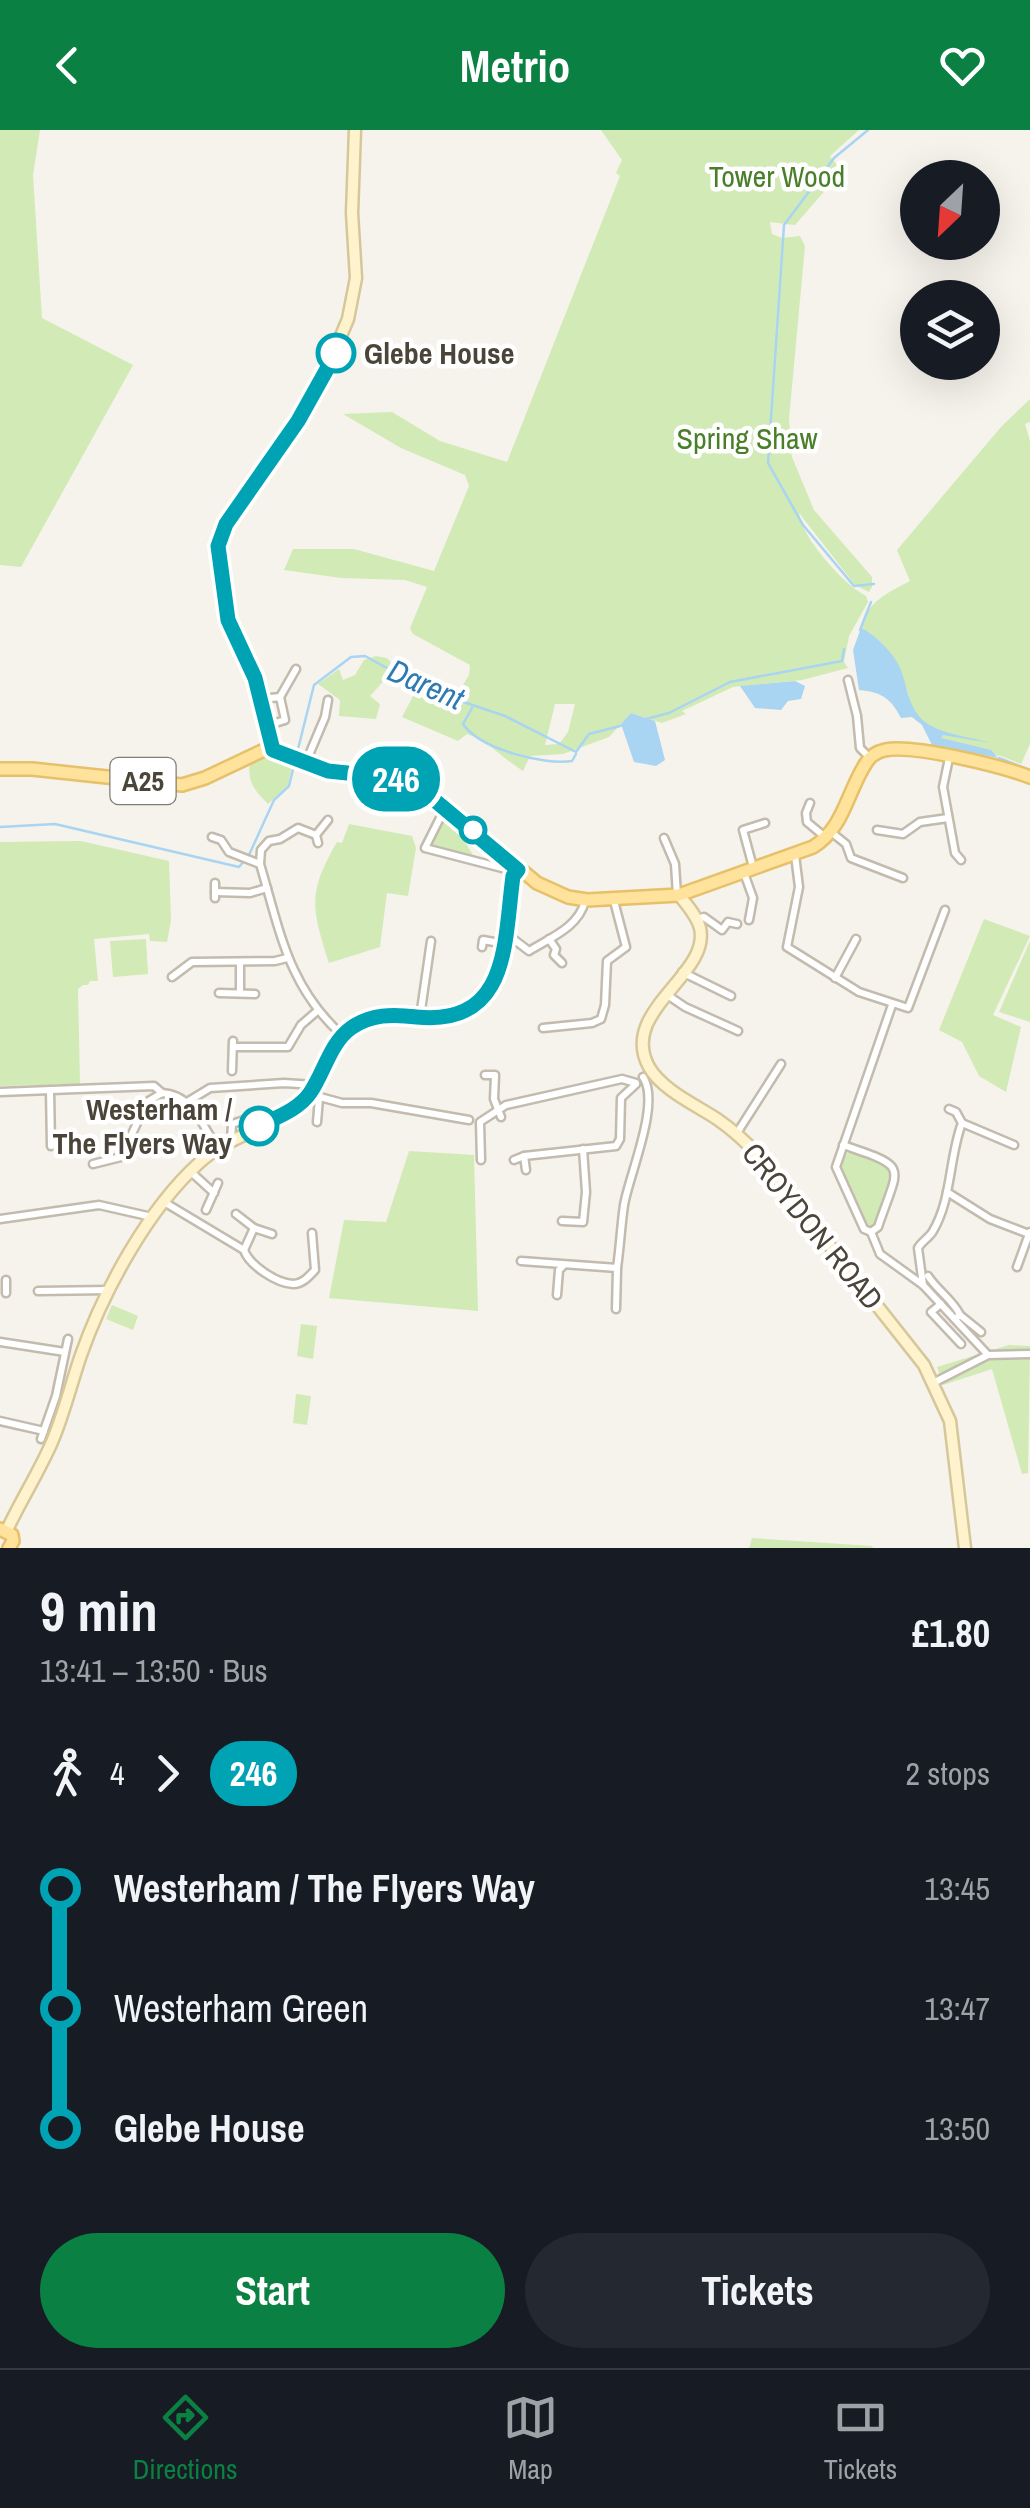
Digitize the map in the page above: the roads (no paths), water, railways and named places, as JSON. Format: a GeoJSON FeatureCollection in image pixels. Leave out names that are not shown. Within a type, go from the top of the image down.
{"type":"FeatureCollection","features":[{"type":"Feature","properties":{"kind":"main road"},"geometry":{"type":"LineString","coordinates":[[355,130],[352,214],[356,278],[348,318],[325,374],[298,421],[244,494],[218,546],[228,620],[255,678],[273,750],[332,772],[398,780],[420,788],[513,865],[552,890],[585,900],[678,895],[795,855],[829,835],[870,758],[880,751],[896,749],[949,758],[1030,777]]}},
{"type":"Feature","properties":{"kind":"main road","name":"A25"},"geometry":{"type":"LineString","coordinates":[[0,769],[182,784],[204,778],[256,752],[273,750]]}},
{"type":"Feature","properties":{"kind":"main road"},"geometry":{"type":"LineString","coordinates":[[9,1548],[13,1539],[4,1529],[52,1440],[62,1397],[82,1350],[110,1290],[163,1201],[217,1148],[296,1108],[315,1092],[342,1036],[374,1017],[452,1017],[474,1006],[498,973],[507,939],[513,865]]}},
{"type":"Feature","properties":{"kind":"main road"},"geometry":{"type":"LineString","coordinates":[[643,1077],[644,1036],[650,1020],[700,942],[697,920],[678,895]]}},
{"type":"Feature","properties":{"kind":"main road","name":"CROYDON ROAD"},"geometry":{"type":"LineString","coordinates":[[643,1077],[669,1087],[737,1134],[906,1340],[933,1383],[950,1421],[965,1548]]}},
{"type":"Feature","properties":{"kind":"street"},"geometry":{"type":"LineString","coordinates":[[269,725],[285,720],[280,697],[296,668]]}},
{"type":"Feature","properties":{"kind":"street"},"geometry":{"type":"LineString","coordinates":[[848,680],[859,744],[870,758]]}},
{"type":"Feature","properties":{"kind":"street"},"geometry":{"type":"LineString","coordinates":[[260,699],[280,697]]}},
{"type":"Feature","properties":{"kind":"street"},"geometry":{"type":"LineString","coordinates":[[306,762],[325,718],[328,700]]}},
{"type":"Feature","properties":{"kind":"street"},"geometry":{"type":"LineString","coordinates":[[949,758],[943,787],[955,854],[961,860]]}},
{"type":"Feature","properties":{"kind":"street"},"geometry":{"type":"LineString","coordinates":[[810,803],[807,822],[843,840],[854,860],[903,878]]}},
{"type":"Feature","properties":{"kind":"street"},"geometry":{"type":"LineString","coordinates":[[446,807],[425,848],[502,868],[513,865]]}},
{"type":"Feature","properties":{"kind":"street"},"geometry":{"type":"LineString","coordinates":[[913,814],[920,822]]}},
{"type":"Feature","properties":{"kind":"street"},"geometry":{"type":"LineString","coordinates":[[877,830],[903,834],[920,822],[948,818]]}},
{"type":"Feature","properties":{"kind":"street"},"geometry":{"type":"LineString","coordinates":[[328,820],[317,838],[296,828],[268,842],[260,864],[287,958],[316,1012],[342,1036]]}},
{"type":"Feature","properties":{"kind":"street"},"geometry":{"type":"LineString","coordinates":[[749,920],[753,898],[742,830],[765,823]]}},
{"type":"Feature","properties":{"kind":"street"},"geometry":{"type":"LineString","coordinates":[[212,837],[221,840],[228,852],[260,864]]}},
{"type":"Feature","properties":{"kind":"street"},"geometry":{"type":"LineString","coordinates":[[664,838],[675,864],[678,895]]}},
{"type":"Feature","properties":{"kind":"street"},"geometry":{"type":"LineString","coordinates":[[795,855],[798,887],[786,947],[835,978],[892,1004],[908,1008],[945,910]]}},
{"type":"Feature","properties":{"kind":"street"},"geometry":{"type":"LineString","coordinates":[[215,891],[250,893],[267,888]]}},
{"type":"Feature","properties":{"kind":"street"},"geometry":{"type":"LineString","coordinates":[[482,943],[507,939],[529,951],[561,933],[581,914],[585,900]]}},
{"type":"Feature","properties":{"kind":"street"},"geometry":{"type":"LineString","coordinates":[[543,1028],[601,1019],[607,962],[626,947],[614,901]]}},
{"type":"Feature","properties":{"kind":"street"},"geometry":{"type":"LineString","coordinates":[[697,920],[704,917],[722,930],[728,922],[738,924]]}},
{"type":"Feature","properties":{"kind":"street"},"geometry":{"type":"LineString","coordinates":[[550,938],[556,948],[554,955],[562,963]]}},
{"type":"Feature","properties":{"kind":"street"},"geometry":{"type":"LineString","coordinates":[[835,978],[856,939]]}},
{"type":"Feature","properties":{"kind":"street"},"geometry":{"type":"LineString","coordinates":[[420,1017],[431,941]]}},
{"type":"Feature","properties":{"kind":"street"},"geometry":{"type":"LineString","coordinates":[[172,978],[192,962],[275,962],[287,958]]}},
{"type":"Feature","properties":{"kind":"street"},"geometry":{"type":"LineString","coordinates":[[240,962],[240,993]]}},
{"type":"Feature","properties":{"kind":"street"},"geometry":{"type":"LineString","coordinates":[[682,972],[730,996]]}},
{"type":"Feature","properties":{"kind":"street"},"geometry":{"type":"LineString","coordinates":[[219,993],[255,994]]}},
{"type":"Feature","properties":{"kind":"street"},"geometry":{"type":"LineString","coordinates":[[666,994],[733,1032]]}},
{"type":"Feature","properties":{"kind":"street"},"geometry":{"type":"LineString","coordinates":[[892,1004],[836,1171],[880,1254],[981,1332]]}},
{"type":"Feature","properties":{"kind":"street"},"geometry":{"type":"LineString","coordinates":[[232,1071],[232,1044],[288,1047],[300,1025],[316,1012]]}},
{"type":"Feature","properties":{"kind":"street"},"geometry":{"type":"LineString","coordinates":[[737,1134],[781,1064]]}},
{"type":"Feature","properties":{"kind":"street"},"geometry":{"type":"LineString","coordinates":[[485,1074],[496,1075],[494,1100],[500,1113]]}},
{"type":"Feature","properties":{"kind":"street"},"geometry":{"type":"LineString","coordinates":[[480,1160],[480,1122],[622,1079],[643,1077]]}},
{"type":"Feature","properties":{"kind":"street"},"geometry":{"type":"LineString","coordinates":[[514,1160],[619,1144],[621,1098],[643,1077]]}},
{"type":"Feature","properties":{"kind":"street"},"geometry":{"type":"LineString","coordinates":[[616,1310],[624,1206],[634,1176],[647,1104],[649,1085],[643,1077]]}},
{"type":"Feature","properties":{"kind":"street"},"geometry":{"type":"LineString","coordinates":[[0,1092],[154,1086],[187,1102],[217,1148]]}},
{"type":"Feature","properties":{"kind":"street"},"geometry":{"type":"LineString","coordinates":[[187,1102],[210,1088],[315,1092],[470,1120]]}},
{"type":"Feature","properties":{"kind":"street"},"geometry":{"type":"LineString","coordinates":[[50,1090],[51,1146]]}},
{"type":"Feature","properties":{"kind":"street"},"geometry":{"type":"LineString","coordinates":[[315,1092],[318,1122]]}},
{"type":"Feature","properties":{"kind":"street"},"geometry":{"type":"LineString","coordinates":[[92,1164],[121,1157],[148,1102],[162,1093]]}},
{"type":"Feature","properties":{"kind":"street"},"geometry":{"type":"LineString","coordinates":[[949,1110],[956,1112],[962,1123],[1014,1145]]}},
{"type":"Feature","properties":{"kind":"street"},"geometry":{"type":"LineString","coordinates":[[924,1285],[918,1248],[932,1232],[947,1192],[952,1150],[962,1123]]}},
{"type":"Feature","properties":{"kind":"street"},"geometry":{"type":"LineString","coordinates":[[843,1146],[890,1162],[895,1169],[878,1227],[871,1232]]}},
{"type":"Feature","properties":{"kind":"street"},"geometry":{"type":"LineString","coordinates":[[562,1221],[584,1222],[583,1150]]}},
{"type":"Feature","properties":{"kind":"street"},"geometry":{"type":"LineString","coordinates":[[524,1156],[526,1170]]}},
{"type":"Feature","properties":{"kind":"street"},"geometry":{"type":"LineString","coordinates":[[190,1171],[214,1193]]}},
{"type":"Feature","properties":{"kind":"street"},"geometry":{"type":"LineString","coordinates":[[206,1210],[218,1183]]}},
{"type":"Feature","properties":{"kind":"street"},"geometry":{"type":"LineString","coordinates":[[947,1192],[990,1220],[1029,1233],[1018,1266]]}},
{"type":"Feature","properties":{"kind":"street"},"geometry":{"type":"LineString","coordinates":[[163,1201],[244,1250],[248,1260],[259,1269],[294,1284],[316,1267],[312,1234]]}},
{"type":"Feature","properties":{"kind":"street"},"geometry":{"type":"LineString","coordinates":[[0,1220],[100,1205],[152,1217]]}},
{"type":"Feature","properties":{"kind":"street"},"geometry":{"type":"LineString","coordinates":[[236,1214],[254,1228],[272,1234]]}},
{"type":"Feature","properties":{"kind":"street"},"geometry":{"type":"LineString","coordinates":[[244,1250],[254,1228]]}},
{"type":"Feature","properties":{"kind":"street"},"geometry":{"type":"LineString","coordinates":[[521,1261],[617,1268]]}},
{"type":"Feature","properties":{"kind":"street"},"geometry":{"type":"LineString","coordinates":[[557,1295],[559,1270],[565,1266]]}},
{"type":"Feature","properties":{"kind":"street"},"geometry":{"type":"LineString","coordinates":[[928,1276],[988,1354]]}},
{"type":"Feature","properties":{"kind":"street"},"geometry":{"type":"LineString","coordinates":[[38,1291],[110,1290]]}},
{"type":"Feature","properties":{"kind":"street"},"geometry":{"type":"LineString","coordinates":[[940,1304],[931,1312],[961,1344]]}},
{"type":"Feature","properties":{"kind":"street"},"geometry":{"type":"LineString","coordinates":[[0,1421],[42,1435],[62,1397],[68,1340]]}},
{"type":"Feature","properties":{"kind":"street"},"geometry":{"type":"LineString","coordinates":[[0,1342],[66,1352]]}},
{"type":"Feature","properties":{"kind":"street"},"geometry":{"type":"LineString","coordinates":[[933,1383],[988,1354],[1030,1354]]}},
{"type":"Feature","properties":{"kind":"water"},"geometry":{"type":"Polygon","coordinates":[[[861,628],[894,657],[912,706],[921,719],[942,731],[990,743],[943,735],[941,738],[991,750],[998,758],[944,747],[936,753],[922,725],[912,717],[901,718],[884,697],[859,690],[853,650],[861,628]]]}},
{"type":"Feature","properties":{"kind":"water"},"geometry":{"type":"Polygon","coordinates":[[[795,681],[805,686],[801,699],[788,701],[781,710],[755,708],[740,686],[795,681]]]}},
{"type":"Feature","properties":{"kind":"water"},"geometry":{"type":"Polygon","coordinates":[[[631,713],[655,721],[665,760],[656,766],[634,762],[621,724],[631,713]]]}},
{"type":"Feature","properties":{"kind":"waterway"},"geometry":{"type":"LineString","coordinates":[[868,130],[834,158],[784,225],[768,463],[803,525],[854,586],[874,584]]}},
{"type":"Feature","properties":{"kind":"waterway"},"geometry":{"type":"LineString","coordinates":[[860,630],[871,602]]}},
{"type":"Feature","properties":{"kind":"waterway","name":"Darent"},"geometry":{"type":"LineString","coordinates":[[646,719],[669,713],[730,682],[842,661],[844,649]]}},
{"type":"Feature","properties":{"kind":"waterway","name":"Darent"},"geometry":{"type":"LineString","coordinates":[[297,753],[314,685],[351,657],[365,656],[425,689],[505,716],[576,752],[589,734],[624,725]]}},
{"type":"Feature","properties":{"kind":"waterway"},"geometry":{"type":"LineString","coordinates":[[472,708],[463,724],[497,748],[559,762],[572,761],[576,754]]}},
{"type":"Feature","properties":{"kind":"waterway","name":"Darent"},"geometry":{"type":"LineString","coordinates":[[999,758],[1030,770]]}},
{"type":"Feature","properties":{"kind":"waterway","name":"Darent"},"geometry":{"type":"LineString","coordinates":[[249,855],[274,800],[289,786],[295,761]]}},
{"type":"Feature","properties":{"kind":"waterway","name":"Darent"},"geometry":{"type":"LineString","coordinates":[[0,827],[55,824],[239,867],[244,861]]}},
{"type":"Feature","properties":{"kind":"place","name":"Glebe House"},"geometry":{"type":"Point","coordinates":[336,353]}},
{"type":"Feature","properties":{"kind":"place","name":"Westerham / The Flyers Way"},"geometry":{"type":"Point","coordinates":[259,1126]}},
{"type":"Feature","properties":{"kind":"park label","name":"Tower Wood"},"geometry":{"type":"Point","coordinates":[777,176]}},
{"type":"Feature","properties":{"kind":"park label","name":"Spring Shaw"},"geometry":{"type":"Point","coordinates":[747,438]}}]}
